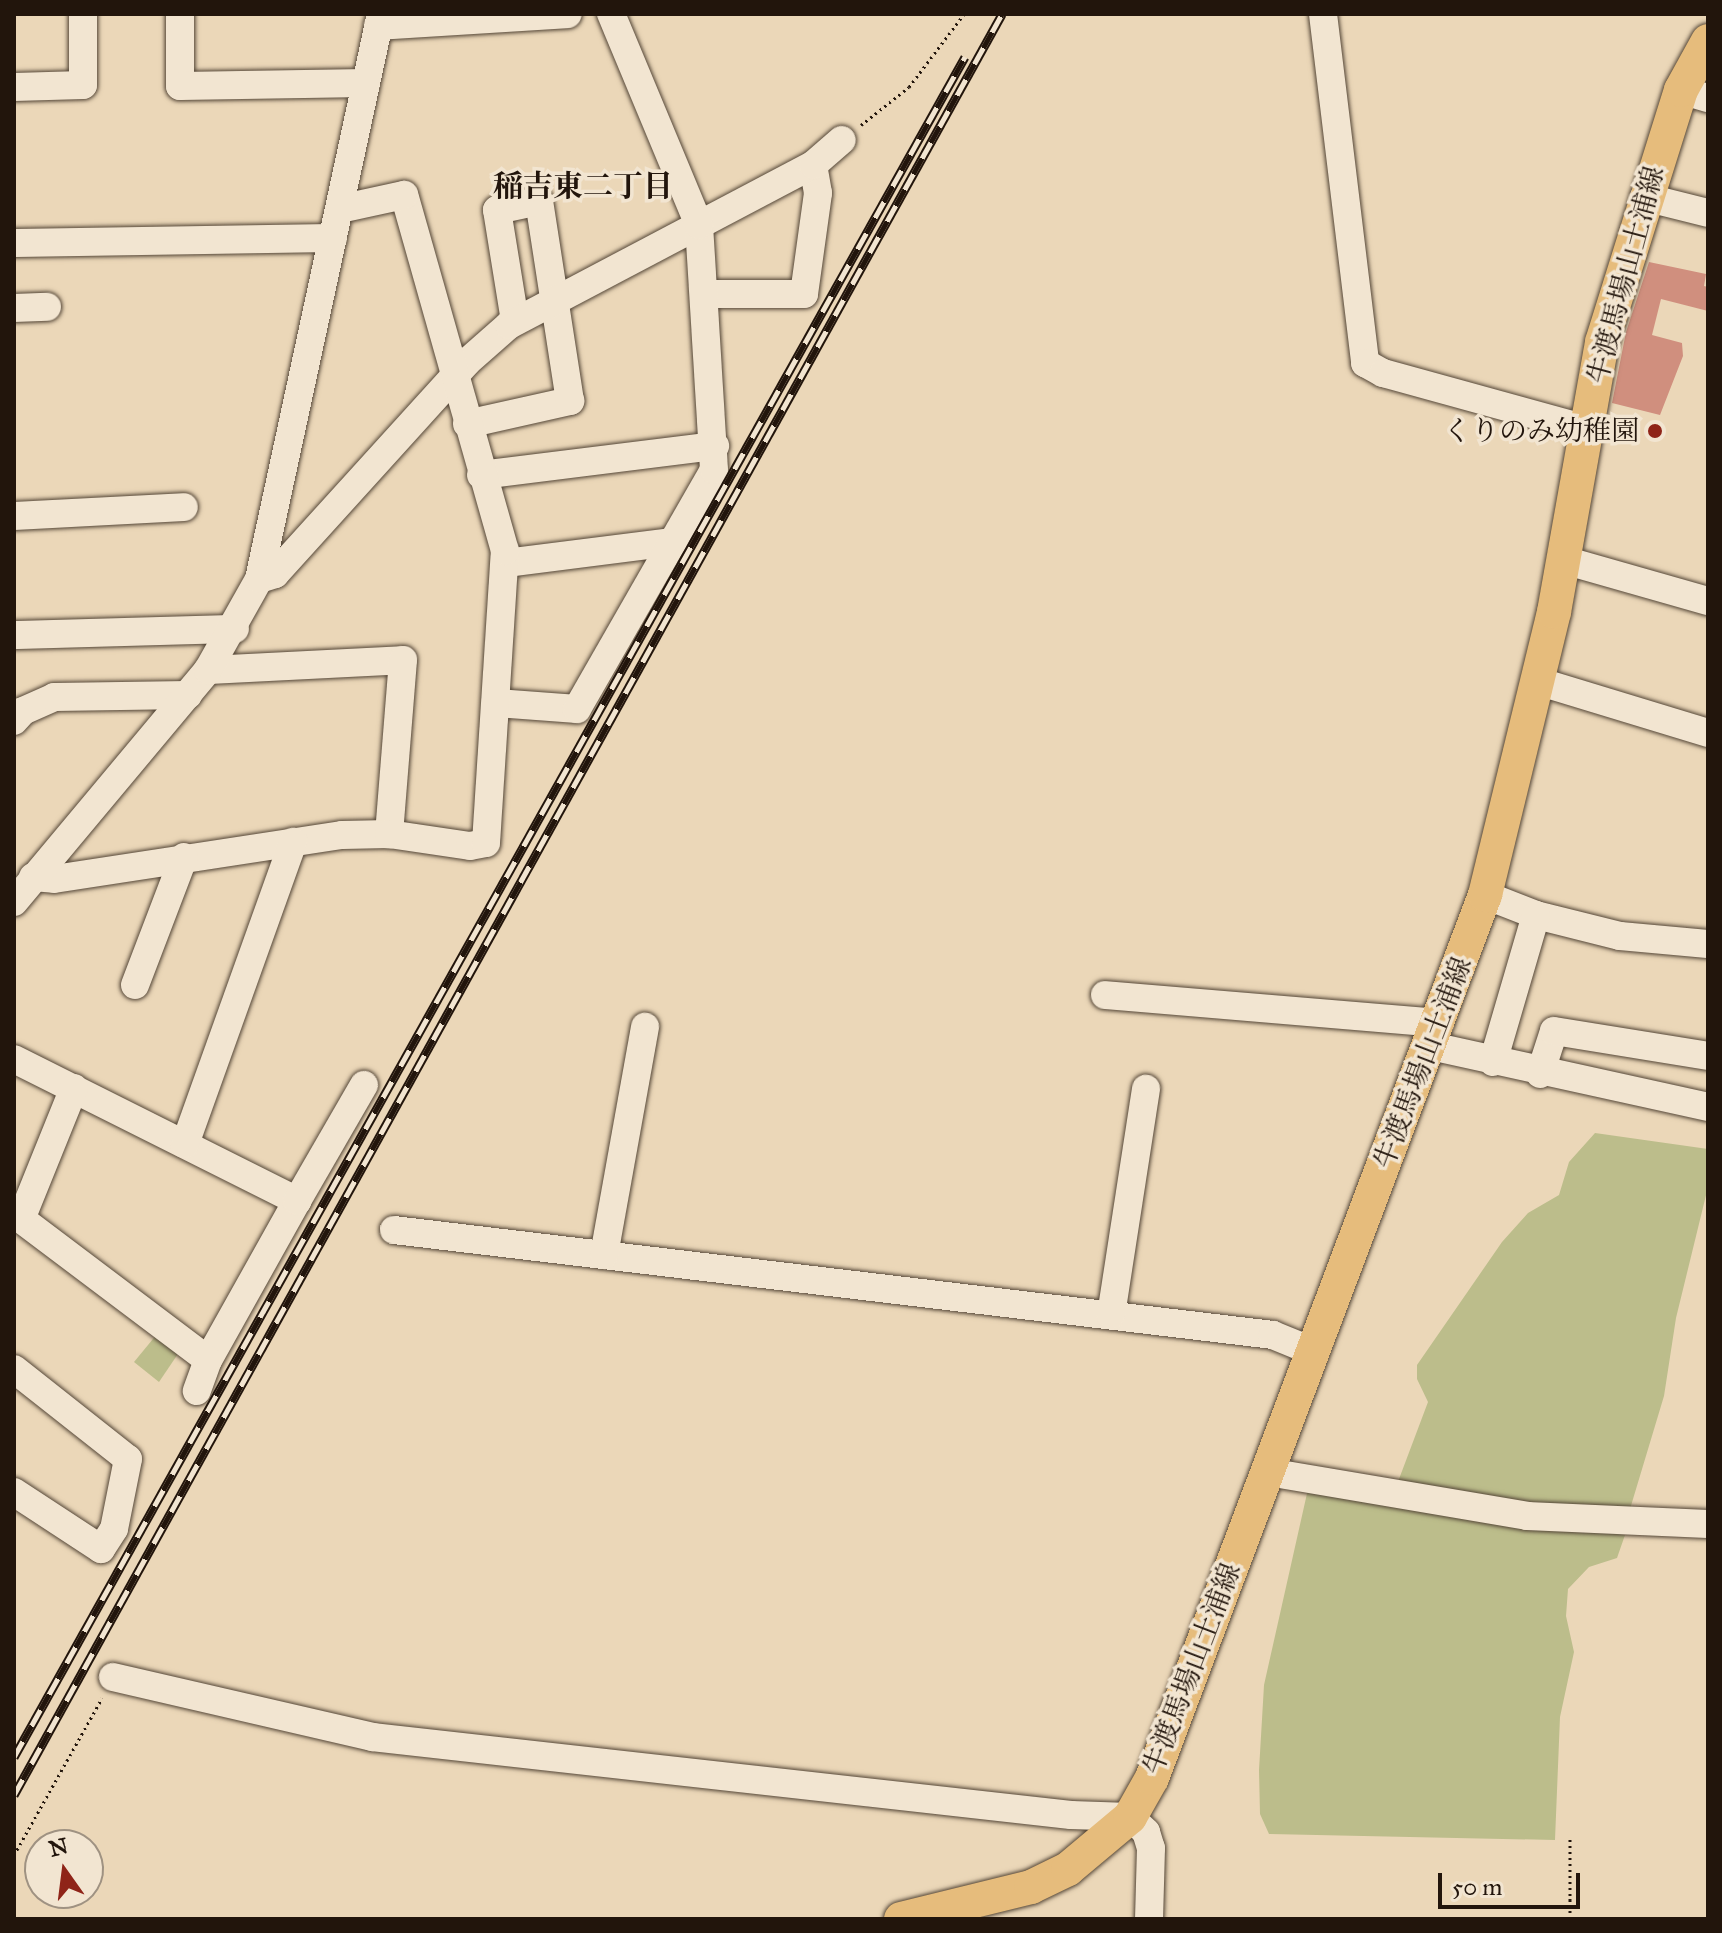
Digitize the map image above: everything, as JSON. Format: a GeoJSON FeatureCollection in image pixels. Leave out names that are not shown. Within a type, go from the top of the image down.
{"type":"FeatureCollection","features":[{"type":"Feature","properties":{"kind":"main road","name":"牛渡馬場山土浦線"},"geometry":{"type":"LineString","coordinates":[[901,1919],[1031,1887],[1068,1869],[1130,1817],[1168,1738],[1312,1351],[1435,1035],[1485,895],[1564,560],[1602,342],[1644,197],[1694,94],[1708,41]]}},
{"type":"Feature","properties":{"kind":"street"},"geometry":{"type":"LineString","coordinates":[[14,87],[83,85],[83,14]]}},
{"type":"Feature","properties":{"kind":"street"},"geometry":{"type":"LineString","coordinates":[[180,14],[180,86],[366,83]]}},
{"type":"Feature","properties":{"kind":"street"},"geometry":{"type":"LineString","coordinates":[[14,902],[208,670],[235,629],[259,579],[380,20],[568,14]]}},
{"type":"Feature","properties":{"kind":"street"},"geometry":{"type":"LineString","coordinates":[[497,703],[577,709],[714,470],[715,446],[699,225],[611,14]]}},
{"type":"Feature","properties":{"kind":"street"},"geometry":{"type":"LineString","coordinates":[[1323,14],[1365,363],[1383,373],[1587,429]]}},
{"type":"Feature","properties":{"kind":"street"},"geometry":{"type":"LineString","coordinates":[[259,579],[275,574],[455,381],[467,362],[515,321],[813,165],[842,140]]}},
{"type":"Feature","properties":{"kind":"street"},"geometry":{"type":"LineString","coordinates":[[704,294],[804,294],[818,193],[813,165]]}},
{"type":"Feature","properties":{"kind":"street"},"geometry":{"type":"LineString","coordinates":[[33,877],[54,879],[293,842],[389,834],[470,846],[486,843],[506,563],[404,195],[340,209]]}},
{"type":"Feature","properties":{"kind":"street"},"geometry":{"type":"LineString","coordinates":[[1644,197],[1708,213]]}},
{"type":"Feature","properties":{"kind":"street"},"geometry":{"type":"LineString","coordinates":[[467,424],[570,401],[539,201],[497,210],[515,321]]}},
{"type":"Feature","properties":{"kind":"street"},"geometry":{"type":"LineString","coordinates":[[14,243],[333,238]]}},
{"type":"Feature","properties":{"kind":"street"},"geometry":{"type":"LineString","coordinates":[[14,308],[47,307]]}},
{"type":"Feature","properties":{"kind":"street"},"geometry":{"type":"LineString","coordinates":[[481,475],[715,446]]}},
{"type":"Feature","properties":{"kind":"street"},"geometry":{"type":"LineString","coordinates":[[14,516],[184,507]]}},
{"type":"Feature","properties":{"kind":"street"},"geometry":{"type":"LineString","coordinates":[[506,563],[673,542]]}},
{"type":"Feature","properties":{"kind":"street"},"geometry":{"type":"LineString","coordinates":[[1564,560],[1708,601]]}},
{"type":"Feature","properties":{"kind":"street"},"geometry":{"type":"LineString","coordinates":[[14,635],[235,629]]}},
{"type":"Feature","properties":{"kind":"street"},"geometry":{"type":"LineString","coordinates":[[208,670],[403,660],[389,834]]}},
{"type":"Feature","properties":{"kind":"street"},"geometry":{"type":"LineString","coordinates":[[1537,681],[1708,733]]}},
{"type":"Feature","properties":{"kind":"street"},"geometry":{"type":"LineString","coordinates":[[14,721],[23,711],[54,697],[188,695]]}},
{"type":"Feature","properties":{"kind":"street"},"geometry":{"type":"LineString","coordinates":[[185,1144],[293,842]]}},
{"type":"Feature","properties":{"kind":"street"},"geometry":{"type":"LineString","coordinates":[[135,985],[184,857]]}},
{"type":"Feature","properties":{"kind":"street"},"geometry":{"type":"LineString","coordinates":[[1485,895],[1536,915],[1620,936],[1708,944]]}},
{"type":"Feature","properties":{"kind":"street"},"geometry":{"type":"LineString","coordinates":[[1493,1062],[1536,915]]}},
{"type":"Feature","properties":{"kind":"street"},"geometry":{"type":"LineString","coordinates":[[1105,995],[1435,1035],[1493,1062],[1540,1074],[1624,1086],[1708,1107]]}},
{"type":"Feature","properties":{"kind":"street"},"geometry":{"type":"LineString","coordinates":[[604,1255],[645,1027]]}},
{"type":"Feature","properties":{"kind":"street"},"geometry":{"type":"LineString","coordinates":[[1540,1074],[1554,1031],[1708,1056]]}},
{"type":"Feature","properties":{"kind":"street"},"geometry":{"type":"LineString","coordinates":[[14,1059],[297,1201]]}},
{"type":"Feature","properties":{"kind":"street"},"geometry":{"type":"LineString","coordinates":[[197,1391],[208,1360],[364,1085]]}},
{"type":"Feature","properties":{"kind":"street"},"geometry":{"type":"LineString","coordinates":[[74,1088],[21,1219],[208,1360]]}},
{"type":"Feature","properties":{"kind":"street"},"geometry":{"type":"LineString","coordinates":[[1111,1315],[1146,1089]]}},
{"type":"Feature","properties":{"kind":"street"},"geometry":{"type":"LineString","coordinates":[[394,1230],[1273,1335],[1312,1351]]}},
{"type":"Feature","properties":{"kind":"street"},"geometry":{"type":"LineString","coordinates":[[14,1369],[128,1459],[114,1529],[101,1549],[14,1492]]}},
{"type":"Feature","properties":{"kind":"street"},"geometry":{"type":"LineString","coordinates":[[1268,1472],[1527,1516],[1708,1524]]}},
{"type":"Feature","properties":{"kind":"street"},"geometry":{"type":"LineString","coordinates":[[113,1677],[372,1737],[1071,1815],[1130,1817],[1146,1832],[1151,1848],[1149,1919]]}},
{"type":"Feature","properties":{"kind":"path"},"geometry":{"type":"LineString","coordinates":[[842,140],[909,87],[964,14]]}},
{"type":"Feature","properties":{"kind":"path"},"geometry":{"type":"LineString","coordinates":[[14,1855],[113,1677]]}},
{"type":"Feature","properties":{"kind":"path"},"geometry":{"type":"LineString","coordinates":[[1570,1836],[1570,1919]]}},
{"type":"Feature","properties":{"kind":"green space"},"geometry":{"type":"Polygon","coordinates":[[[1595,1133],[1708,1149],[1708,1187],[1676,1318],[1664,1396],[1627,1519],[1396,1487],[1428,1402],[1417,1379],[1417,1365],[1502,1242],[1528,1213],[1559,1195],[1569,1162],[1595,1133]]]}},
{"type":"Feature","properties":{"kind":"green space"},"geometry":{"type":"Polygon","coordinates":[[[162,1328],[184,1345],[159,1382],[134,1362],[162,1328]]]}},
{"type":"Feature","properties":{"kind":"green space"},"geometry":{"type":"Polygon","coordinates":[[[1315,1487],[1625,1535],[1617,1558],[1589,1567],[1568,1589],[1566,1616],[1574,1652],[1560,1717],[1555,1840],[1269,1834],[1260,1814],[1264,1685],[1308,1489],[1315,1487]]]}},
{"type":"Feature","properties":{"kind":"building"},"geometry":{"type":"Polygon","coordinates":[[[1649,262],[1706,274],[1704,286],[1708,287],[1708,311],[1661,299],[1652,335],[1682,343],[1683,356],[1660,415],[1612,403],[1626,332],[1649,262]]]}},
{"type":"Feature","properties":{"kind":"railway"},"geometry":{"type":"LineString","coordinates":[[14,1795],[1002,14]]}},
{"type":"Feature","properties":{"kind":"railway"},"geometry":{"type":"LineString","coordinates":[[14,1757],[965,57]]}},
{"type":"Feature","properties":{"kind":"place","name":"くりのみ幼稚園"},"geometry":{"type":"Point","coordinates":[1655,431]}},
{"type":"Feature","properties":{"kind":"district","name":"稲吉東二丁目"},"geometry":{"type":"Point","coordinates":[583,186]}}]}
